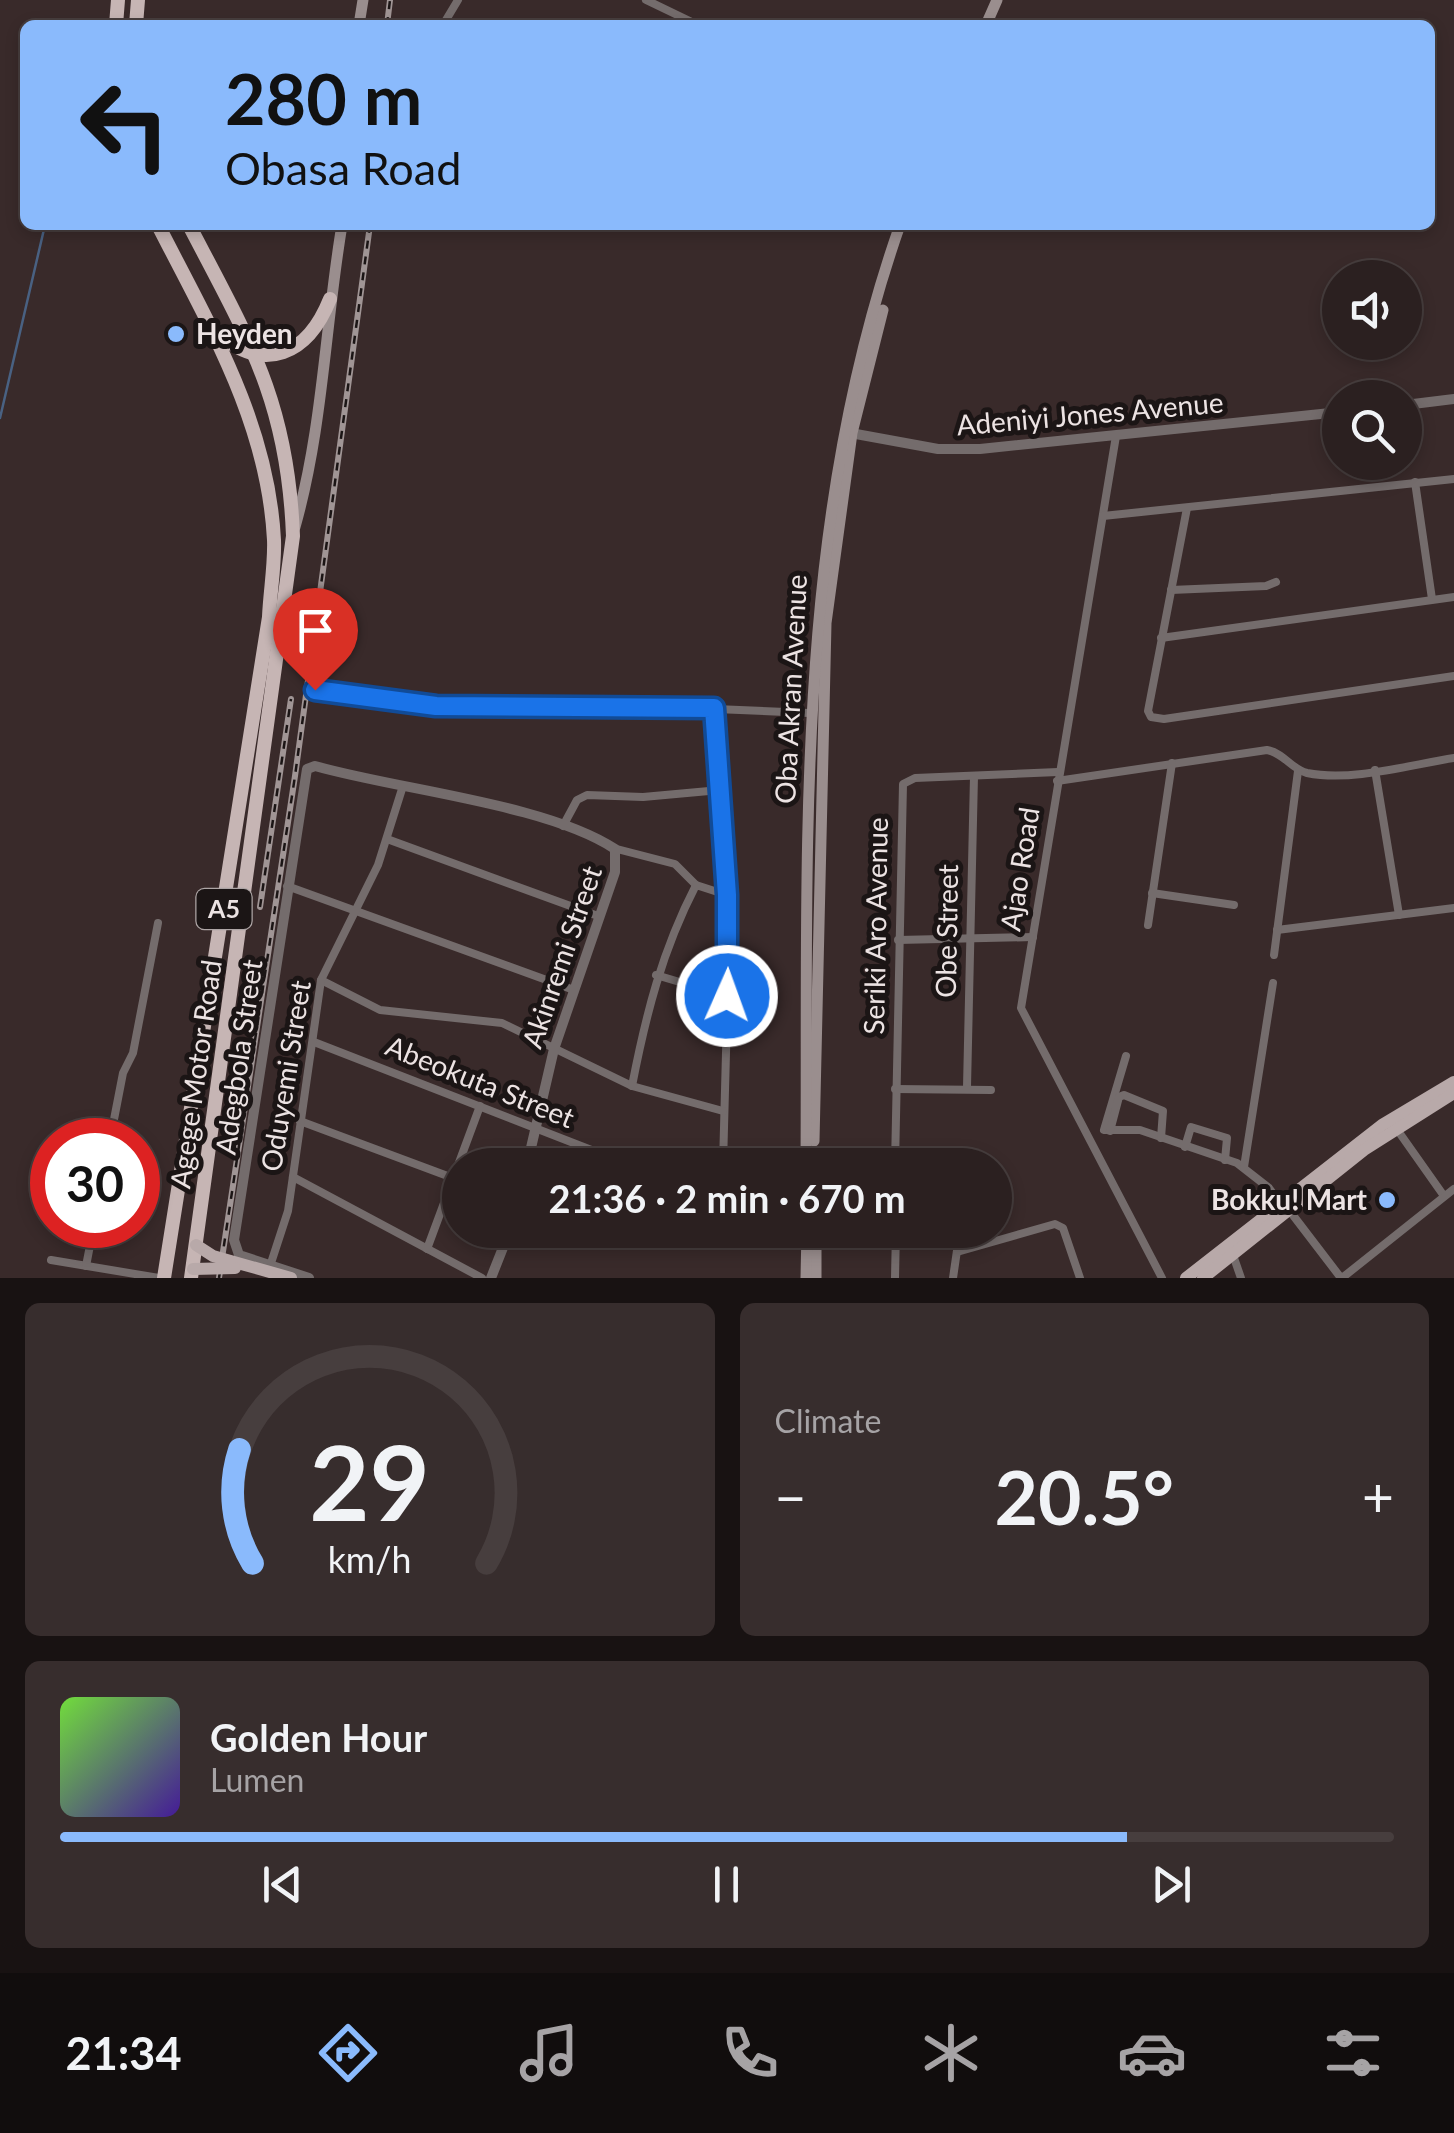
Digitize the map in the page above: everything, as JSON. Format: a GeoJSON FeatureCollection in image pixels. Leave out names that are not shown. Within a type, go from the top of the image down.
{"type":"FeatureCollection","features":[{"type":"Feature","properties":{"kind":"highway","name":"A5"},"geometry":{"type":"LineString","coordinates":[[161,230],[209,326]]}},
{"type":"Feature","properties":{"kind":"highway","name":"A5"},"geometry":{"type":"LineString","coordinates":[[191,230],[256,354],[282,430],[293,536]]}},
{"type":"Feature","properties":{"kind":"highway"},"geometry":{"type":"LineString","coordinates":[[209,326],[232,346],[256,354],[274,354],[301,346],[315,332],[330,299]]}},
{"type":"Feature","properties":{"kind":"highway","name":"Agege Motor Road"},"geometry":{"type":"LineString","coordinates":[[162,1278],[260,673],[274,539],[258,438],[209,326]]}},
{"type":"Feature","properties":{"kind":"highway","name":"Agege Motor Road"},"geometry":{"type":"LineString","coordinates":[[192,1273],[293,536]]}},
{"type":"Feature","properties":{"kind":"main road","name":"Agege Motor Road"},"geometry":{"type":"LineString","coordinates":[[293,536],[309,472],[341,230]]}},
{"type":"Feature","properties":{"kind":"main road","name":"Oba Akran Avenue"},"geometry":{"type":"LineString","coordinates":[[810,1148],[810,713],[824,556],[849,433],[903,230]]}},
{"type":"Feature","properties":{"kind":"main road","name":"Oba Akran Avenue"},"geometry":{"type":"LineString","coordinates":[[810,1148],[822,670],[849,433]]}},
{"type":"Feature","properties":{"kind":"main road"},"geometry":{"type":"LineString","coordinates":[[1203,1278],[1382,1125],[1454,1082]]}},
{"type":"Feature","properties":{"kind":"main road"},"geometry":{"type":"LineString","coordinates":[[1186,1278],[1396,1128],[1454,1093]]}},
{"type":"Feature","properties":{"kind":"main road"},"geometry":{"type":"LineString","coordinates":[[196,1245],[213,1256],[291,1278]]}},
{"type":"Feature","properties":{"kind":"main road"},"geometry":{"type":"LineString","coordinates":[[808,1278],[809,1248]]}},
{"type":"Feature","properties":{"kind":"main road"},"geometry":{"type":"LineString","coordinates":[[192,1273],[222,1266],[267,1271]]}},
{"type":"Feature","properties":{"kind":"street"},"geometry":{"type":"LineString","coordinates":[[646,0],[688,20]]}},
{"type":"Feature","properties":{"kind":"street"},"geometry":{"type":"LineString","coordinates":[[1422,403],[1454,399]]}},
{"type":"Feature","properties":{"kind":"street","name":"Adeniyi Jones Avenue"},"geometry":{"type":"LineString","coordinates":[[849,433],[938,449],[1116,436],[1322,414]]}},
{"type":"Feature","properties":{"kind":"street","name":"Ajao Road"},"geometry":{"type":"LineString","coordinates":[[1116,436],[1021,1001],[1024,1016],[1162,1278]]}},
{"type":"Feature","properties":{"kind":"street"},"geometry":{"type":"LineString","coordinates":[[1103,516],[1454,479]]}},
{"type":"Feature","properties":{"kind":"street"},"geometry":{"type":"LineString","coordinates":[[1415,482],[1432,599]]}},
{"type":"Feature","properties":{"kind":"street"},"geometry":{"type":"LineString","coordinates":[[1187,508],[1148,710],[1150,718],[1454,676]]}},
{"type":"Feature","properties":{"kind":"street"},"geometry":{"type":"LineString","coordinates":[[1171,590],[1266,586],[1276,582]]}},
{"type":"Feature","properties":{"kind":"street"},"geometry":{"type":"LineString","coordinates":[[1161,638],[1454,597]]}},
{"type":"Feature","properties":{"kind":"street"},"geometry":{"type":"LineString","coordinates":[[315,690],[436,706],[714,708],[810,713]]}},
{"type":"Feature","properties":{"kind":"street"},"geometry":{"type":"LineString","coordinates":[[714,708],[727,895],[723,1148]]}},
{"type":"Feature","properties":{"kind":"street","name":"Seriki Aro Avenue"},"geometry":{"type":"LineString","coordinates":[[895,1148],[903,784],[915,778],[1057,776],[1267,750],[1309,774],[1375,770],[1454,758]]}},
{"type":"Feature","properties":{"kind":"street"},"geometry":{"type":"LineString","coordinates":[[1148,925],[1172,763]]}},
{"type":"Feature","properties":{"kind":"street","name":"Akinremi Street"},"geometry":{"type":"LineString","coordinates":[[303,776],[315,766],[563,826],[613,848],[618,862],[554,1048],[530,1148]]}},
{"type":"Feature","properties":{"kind":"street"},"geometry":{"type":"LineString","coordinates":[[1375,770],[1399,915]]}},
{"type":"Feature","properties":{"kind":"street"},"geometry":{"type":"LineString","coordinates":[[1274,955],[1298,771]]}},
{"type":"Feature","properties":{"kind":"street","name":"Adegbola Street"},"geometry":{"type":"LineString","coordinates":[[267,1271],[239,1255],[234,1240],[303,776]]}},
{"type":"Feature","properties":{"kind":"street","name":"Obe Street"},"geometry":{"type":"LineString","coordinates":[[967,1087],[974,776]]}},
{"type":"Feature","properties":{"kind":"street","name":"Oduyemi Street"},"geometry":{"type":"LineString","coordinates":[[267,1271],[293,1177],[321,980],[388,839],[402,789]]}},
{"type":"Feature","properties":{"kind":"street"},"geometry":{"type":"LineString","coordinates":[[563,826],[577,800],[587,794],[643,797],[720,790]]}},
{"type":"Feature","properties":{"kind":"street"},"geometry":{"type":"LineString","coordinates":[[388,839],[598,916]]}},
{"type":"Feature","properties":{"kind":"street"},"geometry":{"type":"LineString","coordinates":[[613,848],[675,864],[696,885],[727,895]]}},
{"type":"Feature","properties":{"kind":"street"},"geometry":{"type":"LineString","coordinates":[[632,1086],[656,975],[696,885]]}},
{"type":"Feature","properties":{"kind":"street"},"geometry":{"type":"LineString","coordinates":[[287,886],[574,990]]}},
{"type":"Feature","properties":{"kind":"street"},"geometry":{"type":"LineString","coordinates":[[1152,893],[1234,905]]}},
{"type":"Feature","properties":{"kind":"street"},"geometry":{"type":"LineString","coordinates":[[1277,930],[1454,908]]}},
{"type":"Feature","properties":{"kind":"street"},"geometry":{"type":"LineString","coordinates":[[114,1118],[123,1072],[133,1053],[158,923]]}},
{"type":"Feature","properties":{"kind":"street"},"geometry":{"type":"LineString","coordinates":[[898,940],[1033,937]]}},
{"type":"Feature","properties":{"kind":"street"},"geometry":{"type":"LineString","coordinates":[[656,975],[727,996]]}},
{"type":"Feature","properties":{"kind":"street"},"geometry":{"type":"LineString","coordinates":[[321,980],[380,1010],[494,1021],[632,1086],[723,1112]]}},
{"type":"Feature","properties":{"kind":"street"},"geometry":{"type":"LineString","coordinates":[[1244,1167],[1273,983]]}},
{"type":"Feature","properties":{"kind":"street","name":"Abeokuta Street"},"geometry":{"type":"LineString","coordinates":[[314,1042],[587,1148]]}},
{"type":"Feature","properties":{"kind":"street"},"geometry":{"type":"LineString","coordinates":[[1126,1056],[1103,1126],[1110,1131],[1140,1130],[1244,1167],[1284,1207],[1341,1278],[1454,1189]]}},
{"type":"Feature","properties":{"kind":"street"},"geometry":{"type":"LineString","coordinates":[[895,1089],[991,1090]]}},
{"type":"Feature","properties":{"kind":"street"},"geometry":{"type":"LineString","coordinates":[[1110,1131],[1120,1097],[1124,1095],[1163,1111],[1161,1138]]}},
{"type":"Feature","properties":{"kind":"street"},"geometry":{"type":"LineString","coordinates":[[464,1148],[480,1106]]}},
{"type":"Feature","properties":{"kind":"street"},"geometry":{"type":"LineString","coordinates":[[300,1121],[442,1174]]}},
{"type":"Feature","properties":{"kind":"street"},"geometry":{"type":"LineString","coordinates":[[1185,1147],[1191,1127],[1198,1126],[1227,1138],[1225,1160]]}},
{"type":"Feature","properties":{"kind":"street"},"geometry":{"type":"LineString","coordinates":[[1396,1128],[1444,1196]]}},
{"type":"Feature","properties":{"kind":"street"},"geometry":{"type":"LineString","coordinates":[[293,1177],[482,1278]]}},
{"type":"Feature","properties":{"kind":"street"},"geometry":{"type":"LineString","coordinates":[[427,1249],[442,1208]]}},
{"type":"Feature","properties":{"kind":"street"},"geometry":{"type":"LineString","coordinates":[[957,1252],[1055,1224],[1063,1228],[1080,1278]]}},
{"type":"Feature","properties":{"kind":"street"},"geometry":{"type":"LineString","coordinates":[[92,1248],[95,1278]]}},
{"type":"Feature","properties":{"kind":"street"},"geometry":{"type":"LineString","coordinates":[[491,1278],[503,1248]]}},
{"type":"Feature","properties":{"kind":"street"},"geometry":{"type":"LineString","coordinates":[[895,1278],[896,1248]]}},
{"type":"Feature","properties":{"kind":"street"},"geometry":{"type":"LineString","coordinates":[[953,1278],[958,1248]]}},
{"type":"Feature","properties":{"kind":"street"},"geometry":{"type":"LineString","coordinates":[[1233,1255],[1241,1278]]}},
{"type":"Feature","properties":{"kind":"street"},"geometry":{"type":"LineString","coordinates":[[51,1260],[162,1278]]}},
{"type":"Feature","properties":{"kind":"street"},"geometry":{"type":"LineString","coordinates":[[267,1271],[309,1278]]}},
{"type":"Feature","properties":{"kind":"waterway"},"geometry":{"type":"LineString","coordinates":[[0,418],[44,230]]}},
{"type":"Feature","properties":{"kind":"railway"},"geometry":{"type":"LineString","coordinates":[[388,20],[390,0]]}},
{"type":"Feature","properties":{"kind":"railway"},"geometry":{"type":"LineString","coordinates":[[219,1278],[295,776],[369,230]]}},
{"type":"Feature","properties":{"kind":"railway"},"geometry":{"type":"LineString","coordinates":[[260,907],[291,699]]}},
{"type":"Feature","properties":{"kind":"place","name":"Heyden"},"geometry":{"type":"Point","coordinates":[176,334]}},
{"type":"Feature","properties":{"kind":"place","name":"Bokku! Mart"},"geometry":{"type":"Point","coordinates":[1387,1200]}},
{"type":"Feature","properties":{"kind":"route"},"geometry":{"type":"LineString","coordinates":[[315,690],[436,706],[714,708],[727,895],[727,996]]}}]}
